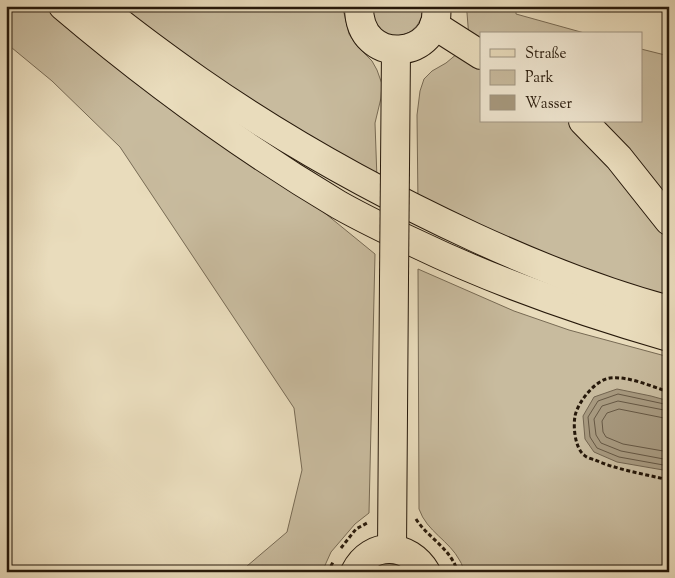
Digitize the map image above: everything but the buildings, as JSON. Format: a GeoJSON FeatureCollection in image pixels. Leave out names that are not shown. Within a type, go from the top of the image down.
{"type":"FeatureCollection","features":[{"type":"Feature","properties":{"kind":"main road"},"geometry":{"type":"LineString","coordinates":[[63,6],[127,59],[186,102],[269,160],[340,205],[393,233],[501,281],[604,318],[669,337]]}},
{"type":"Feature","properties":{"kind":"main road"},"geometry":{"type":"LineString","coordinates":[[98,6],[200,82],[256,119],[378,190],[441,222],[570,278],[669,310]]}},
{"type":"Feature","properties":{"kind":"main road"},"geometry":{"type":"LineString","coordinates":[[359,6],[359,16],[365,33],[371,40],[387,49],[406,49],[415,46],[429,33],[435,16],[480,54]]}},
{"type":"Feature","properties":{"kind":"main road"},"geometry":{"type":"LineString","coordinates":[[392,549],[396,50]]}},
{"type":"Feature","properties":{"kind":"main road"},"geometry":{"type":"LineString","coordinates":[[584,122],[619,158],[669,221]]}},
{"type":"Feature","properties":{"kind":"main road"},"geometry":{"type":"LineString","coordinates":[[355,572],[364,559],[372,553],[392,549],[408,553],[422,564],[426,572]]}},
{"type":"Feature","properties":{"kind":"path"},"geometry":{"type":"LineString","coordinates":[[669,392],[624,378],[608,378],[598,382],[588,392],[575,416],[576,442],[584,456],[604,464],[669,480]]}},
{"type":"Feature","properties":{"kind":"path"},"geometry":{"type":"LineString","coordinates":[[417,520],[454,561],[458,572]]}},
{"type":"Feature","properties":{"kind":"green space"},"geometry":{"type":"Polygon","coordinates":[[[6,6],[49,6],[228,148],[310,201],[375,254],[369,513],[355,524],[331,552],[322,572],[240,572],[287,532],[302,470],[294,408],[120,147],[52,81],[6,43],[6,6]]]}},
{"type":"Feature","properties":{"kind":"green space"},"geometry":{"type":"Polygon","coordinates":[[[110,6],[325,6],[339,8],[344,13],[349,34],[356,45],[372,61],[382,84],[375,123],[377,179],[266,116],[110,6]]]}},
{"type":"Feature","properties":{"kind":"green space"},"geometry":{"type":"Polygon","coordinates":[[[371,6],[422,6],[422,14],[420,20],[411,31],[399,36],[392,35],[385,33],[376,26],[371,6]]]}},
{"type":"Feature","properties":{"kind":"green space"},"geometry":{"type":"Polygon","coordinates":[[[465,6],[516,6],[516,14],[581,32],[480,32],[480,44],[469,38],[465,6]]]}},
{"type":"Feature","properties":{"kind":"green space"},"geometry":{"type":"Polygon","coordinates":[[[642,49],[669,56],[669,204],[596,122],[642,122],[642,49]]]}},
{"type":"Feature","properties":{"kind":"green space"},"geometry":{"type":"Polygon","coordinates":[[[458,53],[480,66],[480,122],[569,122],[589,140],[669,237],[669,299],[629,287],[418,204],[417,115],[420,91],[424,79],[432,71],[458,53]]]}},
{"type":"Feature","properties":{"kind":"green space"},"geometry":{"type":"Polygon","coordinates":[[[418,269],[514,311],[569,330],[669,357],[669,572],[464,572],[461,563],[450,547],[427,524],[419,509],[418,269]]]}},
{"type":"Feature","properties":{"kind":"green space"},"geometry":{"type":"Polygon","coordinates":[[[389,559],[413,572],[369,572],[374,566],[389,559]]]}},
{"type":"Feature","properties":{"kind":"green space"},"geometry":{"type":"Polygon","coordinates":[[[6,566],[90,572],[6,572],[6,566]]]}},
{"type":"Feature","properties":{"kind":"water"},"geometry":{"type":"Polygon","coordinates":[[[617,389],[669,401],[669,471],[617,462],[594,452],[585,439],[583,416],[594,397],[617,389]]]}}]}
